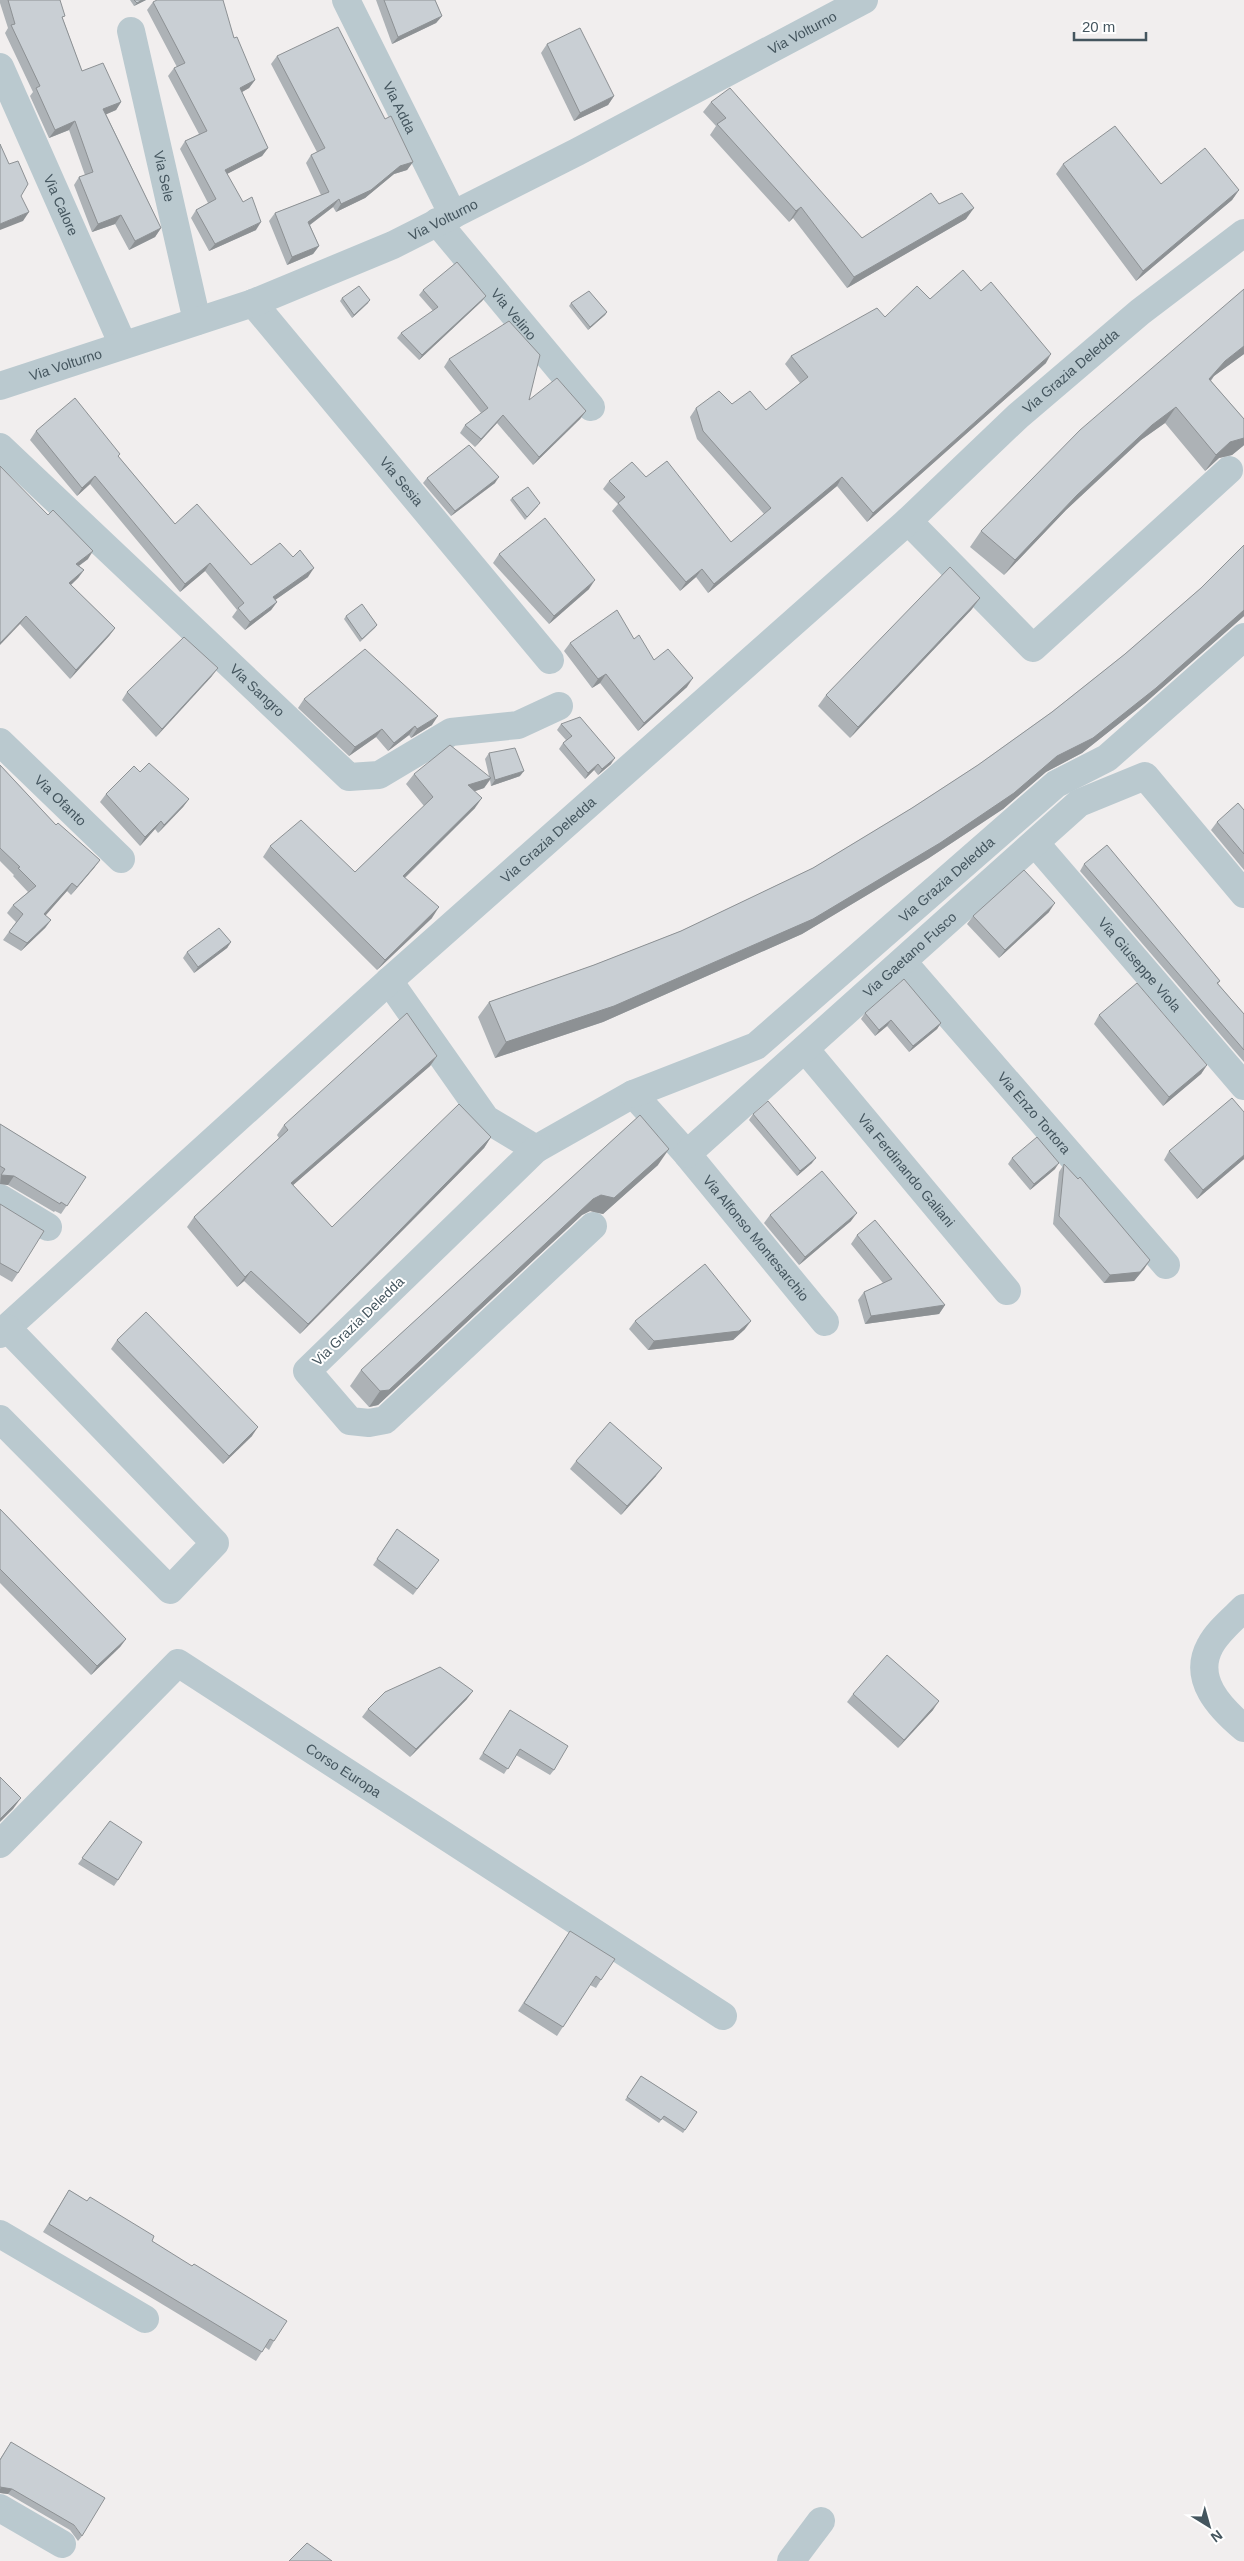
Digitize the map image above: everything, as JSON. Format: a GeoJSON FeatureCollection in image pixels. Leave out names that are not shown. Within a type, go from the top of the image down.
{"type":"FeatureCollection","features":[{"type":"Feature","properties":{"kind":"street","name":"Via Adda"},"geometry":{"type":"LineString","coordinates":[[346,0],[445,218]]}},
{"type":"Feature","properties":{"kind":"street","name":"Via Volturno"},"geometry":{"type":"LineString","coordinates":[[0,386],[253,303],[393,245],[864,0]]}},
{"type":"Feature","properties":{"kind":"street","name":"Via Sele"},"geometry":{"type":"LineString","coordinates":[[131,31],[197,321]]}},
{"type":"Feature","properties":{"kind":"street","name":"Via Calore"},"geometry":{"type":"LineString","coordinates":[[0,67],[123,345]]}},
{"type":"Feature","properties":{"kind":"street","name":"Via Velino"},"geometry":{"type":"LineString","coordinates":[[445,218],[591,406]]}},
{"type":"Feature","properties":{"kind":"street","name":"Via Grazia Deledda"},"geometry":{"type":"LineString","coordinates":[[0,1419],[170,1590],[215,1543],[3,1331],[389,981],[908,521],[1038,398],[1140,312],[1244,233]]}},
{"type":"Feature","properties":{"kind":"street","name":"Via Sesia"},"geometry":{"type":"LineString","coordinates":[[253,303],[550,660]]}},
{"type":"Feature","properties":{"kind":"street","name":"Via Sangro"},"geometry":{"type":"LineString","coordinates":[[0,447],[349,777],[379,775],[451,732],[518,725],[560,706]]}},
{"type":"Feature","properties":{"kind":"street"},"geometry":{"type":"LineString","coordinates":[[908,521],[1033,648],[1239,471]]}},
{"type":"Feature","properties":{"kind":"street","name":"Via Grazia Deledda"},"geometry":{"type":"LineString","coordinates":[[593,1226],[385,1420],[369,1423],[350,1421],[307,1371],[536,1149],[633,1094],[756,1046],[1056,784],[1107,758],[1244,637]]}},
{"type":"Feature","properties":{"kind":"street","name":"Via Ofanto"},"geometry":{"type":"LineString","coordinates":[[0,742],[121,859]]}},
{"type":"Feature","properties":{"kind":"street","name":"Via Gaetano Fusco"},"geometry":{"type":"LineString","coordinates":[[686,1154],[1036,844],[1079,803],[1144,776],[1244,894]]}},
{"type":"Feature","properties":{"kind":"street","name":"Via Giuseppe Viola"},"geometry":{"type":"LineString","coordinates":[[1036,844],[1244,1086]]}},
{"type":"Feature","properties":{"kind":"street","name":"Via Enzo Tortora"},"geometry":{"type":"LineString","coordinates":[[903,962],[1166,1265]]}},
{"type":"Feature","properties":{"kind":"street"},"geometry":{"type":"LineString","coordinates":[[389,981],[486,1119],[536,1149]]}},
{"type":"Feature","properties":{"kind":"street","name":"Via Ferdinando Galiani"},"geometry":{"type":"LineString","coordinates":[[805,1049],[1007,1291]]}},
{"type":"Feature","properties":{"kind":"street"},"geometry":{"type":"LineString","coordinates":[[633,1094],[686,1154]]}},
{"type":"Feature","properties":{"kind":"street","name":"Via Alfonso Montesarchio"},"geometry":{"type":"LineString","coordinates":[[686,1154],[825,1322]]}},
{"type":"Feature","properties":{"kind":"street"},"geometry":{"type":"LineString","coordinates":[[0,1198],[48,1227]]}},
{"type":"Feature","properties":{"kind":"street"},"geometry":{"type":"LineString","coordinates":[[1244,1608],[1211,1644],[1204,1659],[1205,1677],[1212,1697],[1244,1728]]}},
{"type":"Feature","properties":{"kind":"street","name":"Corso Europa"},"geometry":{"type":"LineString","coordinates":[[0,1844],[178,1663],[723,2016]]}},
{"type":"Feature","properties":{"kind":"street"},"geometry":{"type":"LineString","coordinates":[[0,2234],[145,2318]]}},
{"type":"Feature","properties":{"kind":"street"},"geometry":{"type":"LineString","coordinates":[[0,2508],[62,2544]]}},
{"type":"Feature","properties":{"kind":"street"},"geometry":{"type":"LineString","coordinates":[[791,2561],[821,2521]]}},
{"type":"Feature","properties":{"kind":"building"},"geometry":{"type":"Polygon","coordinates":[[[8,0],[60,0],[65,16],[62,17],[82,71],[103,63],[121,102],[103,109],[161,228],[135,241],[121,215],[98,224],[79,177],[93,172],[75,121],[55,130],[36,88],[40,86],[11,25],[15,24],[8,0]]]}},
{"type":"Feature","properties":{"kind":"building"},"geometry":{"type":"Polygon","coordinates":[[[157,0],[223,0],[234,38],[237,37],[255,80],[240,88],[268,148],[225,170],[243,202],[252,197],[261,222],[215,244],[196,210],[216,199],[185,141],[207,131],[174,68],[185,63],[153,2],[157,0]]]}},
{"type":"Feature","properties":{"kind":"building"},"geometry":{"type":"Polygon","coordinates":[[[384,0],[435,0],[442,16],[398,37],[384,0]]]}},
{"type":"Feature","properties":{"kind":"building"},"geometry":{"type":"Polygon","coordinates":[[[338,27],[385,119],[391,116],[413,162],[400,166],[371,190],[341,204],[339,199],[308,222],[319,246],[292,257],[275,213],[329,192],[311,155],[325,148],[277,56],[338,27]]]}},
{"type":"Feature","properties":{"kind":"building"},"geometry":{"type":"Polygon","coordinates":[[[580,28],[614,96],[580,113],[547,44],[580,28]]]}},
{"type":"Feature","properties":{"kind":"building"},"geometry":{"type":"Polygon","coordinates":[[[730,88],[862,238],[931,193],[939,204],[962,193],[974,208],[854,277],[801,207],[796,211],[717,124],[726,118],[711,102],[730,88]]]}},
{"type":"Feature","properties":{"kind":"building"},"geometry":{"type":"Polygon","coordinates":[[[1115,126],[1161,184],[1205,148],[1239,190],[1143,271],[1063,164],[1115,126]]]}},
{"type":"Feature","properties":{"kind":"building"},"geometry":{"type":"Polygon","coordinates":[[[0,144],[9,164],[18,161],[28,184],[21,196],[29,212],[0,224],[0,144]]]}},
{"type":"Feature","properties":{"kind":"building"},"geometry":{"type":"Polygon","coordinates":[[[457,262],[486,296],[422,355],[401,333],[438,307],[423,290],[457,262]]]}},
{"type":"Feature","properties":{"kind":"building"},"geometry":{"type":"Polygon","coordinates":[[[963,270],[981,291],[991,282],[1051,354],[873,513],[842,477],[714,584],[702,569],[686,582],[618,503],[625,497],[609,481],[632,462],[646,477],[667,461],[731,542],[771,508],[703,431],[696,408],[719,391],[732,404],[750,391],[766,410],[808,377],[791,356],[877,308],[885,317],[917,286],[930,299],[963,270]]]}},
{"type":"Feature","properties":{"kind":"building"},"geometry":{"type":"Polygon","coordinates":[[[359,286],[370,300],[354,315],[342,298],[359,286]]]}},
{"type":"Feature","properties":{"kind":"building"},"geometry":{"type":"Polygon","coordinates":[[[1244,289],[1244,346],[1225,361],[1209,379],[1244,419],[1244,438],[1230,442],[1216,455],[1176,407],[1152,425],[1077,495],[1015,560],[981,531],[1080,430],[1244,289]]]}},
{"type":"Feature","properties":{"kind":"building"},"geometry":{"type":"Polygon","coordinates":[[[589,291],[607,312],[590,327],[571,303],[589,291]]]}},
{"type":"Feature","properties":{"kind":"building"},"geometry":{"type":"Polygon","coordinates":[[[509,321],[540,355],[529,400],[557,378],[586,411],[539,457],[503,415],[481,439],[465,425],[488,408],[449,359],[509,321]]]}},
{"type":"Feature","properties":{"kind":"building"},"geometry":{"type":"Polygon","coordinates":[[[75,398],[120,454],[118,456],[175,524],[197,504],[251,565],[280,543],[293,557],[300,550],[314,568],[273,597],[277,602],[250,622],[238,608],[244,603],[210,563],[185,584],[95,476],[82,488],[36,431],[75,398]]]}},
{"type":"Feature","properties":{"kind":"building"},"geometry":{"type":"Polygon","coordinates":[[[469,445],[499,477],[455,511],[427,478],[469,445]]]}},
{"type":"Feature","properties":{"kind":"building"},"geometry":{"type":"Polygon","coordinates":[[[0,466],[48,515],[53,510],[93,551],[76,564],[84,570],[69,583],[115,628],[76,670],[26,616],[0,643],[0,466]]]}},
{"type":"Feature","properties":{"kind":"building"},"geometry":{"type":"Polygon","coordinates":[[[528,487],[540,503],[527,517],[512,498],[528,487]]]}},
{"type":"Feature","properties":{"kind":"building"},"geometry":{"type":"Polygon","coordinates":[[[545,518],[595,580],[554,616],[499,554],[545,518]]]}},
{"type":"Feature","properties":{"kind":"building"},"geometry":{"type":"Polygon","coordinates":[[[1244,545],[1244,610],[1156,688],[1093,738],[1057,756],[1014,793],[940,843],[813,919],[614,1006],[506,1042],[489,1002],[594,965],[681,931],[813,868],[912,808],[978,765],[1052,712],[1125,654],[1201,588],[1244,545]]]}},
{"type":"Feature","properties":{"kind":"building"},"geometry":{"type":"Polygon","coordinates":[[[950,567],[980,598],[858,727],[826,695],[950,567]]]}},
{"type":"Feature","properties":{"kind":"building"},"geometry":{"type":"Polygon","coordinates":[[[362,604],[377,625],[362,639],[346,616],[362,604]]]}},
{"type":"Feature","properties":{"kind":"building"},"geometry":{"type":"Polygon","coordinates":[[[617,610],[634,639],[639,635],[654,660],[668,649],[693,678],[644,723],[606,674],[598,679],[570,643],[617,610]]]}},
{"type":"Feature","properties":{"kind":"building"},"geometry":{"type":"Polygon","coordinates":[[[184,637],[218,668],[162,729],[127,692],[184,637]]]}},
{"type":"Feature","properties":{"kind":"building"},"geometry":{"type":"Polygon","coordinates":[[[365,649],[438,716],[417,729],[415,726],[394,743],[382,729],[355,747],[304,699],[365,649]]]}},
{"type":"Feature","properties":{"kind":"building"},"geometry":{"type":"Polygon","coordinates":[[[580,717],[615,758],[602,769],[598,764],[588,773],[563,743],[572,736],[561,724],[580,717]]]}},
{"type":"Feature","properties":{"kind":"building"},"geometry":{"type":"Polygon","coordinates":[[[450,745],[491,778],[468,785],[482,798],[403,876],[439,907],[385,960],[270,846],[301,820],[355,872],[433,797],[414,774],[450,745]]]}},
{"type":"Feature","properties":{"kind":"building"},"geometry":{"type":"Polygon","coordinates":[[[515,748],[524,771],[495,780],[489,753],[515,748]]]}},
{"type":"Feature","properties":{"kind":"building"},"geometry":{"type":"Polygon","coordinates":[[[149,763],[189,799],[164,825],[161,821],[145,837],[106,794],[134,766],[140,772],[149,763]]]}},
{"type":"Feature","properties":{"kind":"building"},"geometry":{"type":"Polygon","coordinates":[[[0,765],[56,825],[58,823],[100,860],[77,887],[72,883],[44,914],[51,920],[27,943],[9,932],[23,914],[13,905],[36,886],[0,848],[0,765]]]}},
{"type":"Feature","properties":{"kind":"building"},"geometry":{"type":"Polygon","coordinates":[[[1238,803],[1244,810],[1244,854],[1217,822],[1238,803]]]}},
{"type":"Feature","properties":{"kind":"building"},"geometry":{"type":"Polygon","coordinates":[[[1107,845],[1220,981],[1217,983],[1244,1014],[1244,1050],[1084,864],[1107,845]]]}},
{"type":"Feature","properties":{"kind":"building"},"geometry":{"type":"Polygon","coordinates":[[[1024,870],[1055,903],[1005,950],[973,916],[1024,870]]]}},
{"type":"Feature","properties":{"kind":"building"},"geometry":{"type":"Polygon","coordinates":[[[219,928],[231,942],[198,967],[187,952],[219,928]]]}},
{"type":"Feature","properties":{"kind":"building"},"geometry":{"type":"Polygon","coordinates":[[[904,979],[941,1023],[913,1046],[891,1020],[879,1030],[865,1013],[904,979]]]}},
{"type":"Feature","properties":{"kind":"building"},"geometry":{"type":"Polygon","coordinates":[[[1137,983],[1207,1065],[1169,1097],[1099,1015],[1137,983]]]}},
{"type":"Feature","properties":{"kind":"building"},"geometry":{"type":"Polygon","coordinates":[[[407,1013],[437,1056],[291,1183],[332,1227],[459,1104],[491,1137],[308,1324],[251,1271],[245,1277],[194,1217],[288,1130],[284,1125],[407,1013]]]}},
{"type":"Feature","properties":{"kind":"building"},"geometry":{"type":"Polygon","coordinates":[[[1232,1098],[1244,1112],[1244,1155],[1203,1190],[1169,1151],[1232,1098]]]}},
{"type":"Feature","properties":{"kind":"building"},"geometry":{"type":"Polygon","coordinates":[[[768,1101],[816,1158],[800,1171],[753,1114],[768,1101]]]}},
{"type":"Feature","properties":{"kind":"building"},"geometry":{"type":"Polygon","coordinates":[[[640,1115],[669,1149],[614,1198],[601,1195],[593,1199],[389,1390],[380,1391],[361,1370],[640,1115]]]}},
{"type":"Feature","properties":{"kind":"building"},"geometry":{"type":"Polygon","coordinates":[[[0,1124],[86,1177],[67,1206],[61,1202],[60,1204],[14,1176],[1,1175],[5,1169],[0,1166],[0,1124]]]}},
{"type":"Feature","properties":{"kind":"building"},"geometry":{"type":"Polygon","coordinates":[[[1037,1137],[1059,1163],[1034,1184],[1012,1158],[1037,1137]]]}},
{"type":"Feature","properties":{"kind":"building"},"geometry":{"type":"Polygon","coordinates":[[[1064,1164],[1078,1179],[1080,1177],[1150,1260],[1140,1272],[1110,1275],[1059,1216],[1064,1164]]]}},
{"type":"Feature","properties":{"kind":"building"},"geometry":{"type":"Polygon","coordinates":[[[822,1171],[857,1213],[805,1257],[770,1215],[822,1171]]]}},
{"type":"Feature","properties":{"kind":"building"},"geometry":{"type":"Polygon","coordinates":[[[0,1204],[44,1231],[18,1273],[0,1263],[0,1204]]]}},
{"type":"Feature","properties":{"kind":"building"},"geometry":{"type":"Polygon","coordinates":[[[875,1220],[945,1305],[871,1316],[864,1292],[892,1279],[857,1235],[875,1220]]]}},
{"type":"Feature","properties":{"kind":"building"},"geometry":{"type":"Polygon","coordinates":[[[705,1264],[751,1321],[739,1331],[654,1341],[635,1321],[705,1264]]]}},
{"type":"Feature","properties":{"kind":"building"},"geometry":{"type":"Polygon","coordinates":[[[146,1312],[258,1427],[229,1456],[117,1340],[146,1312]]]}},
{"type":"Feature","properties":{"kind":"building"},"geometry":{"type":"Polygon","coordinates":[[[610,1422],[662,1468],[627,1506],[576,1461],[610,1422]]]}},
{"type":"Feature","properties":{"kind":"building"},"geometry":{"type":"Polygon","coordinates":[[[0,1509],[126,1639],[97,1666],[0,1569],[0,1509]]]}},
{"type":"Feature","properties":{"kind":"building"},"geometry":{"type":"Polygon","coordinates":[[[397,1529],[439,1560],[417,1589],[377,1559],[397,1529]]]}},
{"type":"Feature","properties":{"kind":"building"},"geometry":{"type":"Polygon","coordinates":[[[887,1655],[939,1701],[904,1740],[853,1694],[887,1655]]]}},
{"type":"Feature","properties":{"kind":"building"},"geometry":{"type":"Polygon","coordinates":[[[440,1667],[473,1691],[416,1749],[368,1709],[385,1692],[440,1667]]]}},
{"type":"Feature","properties":{"kind":"building"},"geometry":{"type":"Polygon","coordinates":[[[510,1710],[568,1746],[554,1770],[520,1749],[508,1769],[483,1753],[510,1710]]]}},
{"type":"Feature","properties":{"kind":"building"},"geometry":{"type":"Polygon","coordinates":[[[0,1777],[21,1798],[0,1819],[0,1777]]]}},
{"type":"Feature","properties":{"kind":"building"},"geometry":{"type":"Polygon","coordinates":[[[110,1821],[142,1842],[118,1880],[82,1858],[110,1821]]]}},
{"type":"Feature","properties":{"kind":"building"},"geometry":{"type":"Polygon","coordinates":[[[570,1931],[615,1959],[601,1980],[596,1976],[563,2027],[524,2003],[570,1931]]]}},
{"type":"Feature","properties":{"kind":"building"},"geometry":{"type":"Polygon","coordinates":[[[641,2076],[697,2112],[685,2130],[664,2116],[661,2120],[627,2097],[641,2076]]]}},
{"type":"Feature","properties":{"kind":"building"},"geometry":{"type":"Polygon","coordinates":[[[69,2190],[87,2201],[90,2197],[154,2236],[152,2241],[192,2266],[194,2264],[287,2321],[274,2341],[270,2339],[262,2352],[49,2224],[69,2190]]]}},
{"type":"Feature","properties":{"kind":"building"},"geometry":{"type":"Polygon","coordinates":[[[11,2442],[105,2498],[82,2536],[74,2525],[12,2489],[0,2487],[0,2460],[11,2442]]]}},
{"type":"Feature","properties":{"kind":"building"},"geometry":{"type":"Polygon","coordinates":[[[307,2543],[332,2561],[289,2561],[307,2543]]]}}]}
